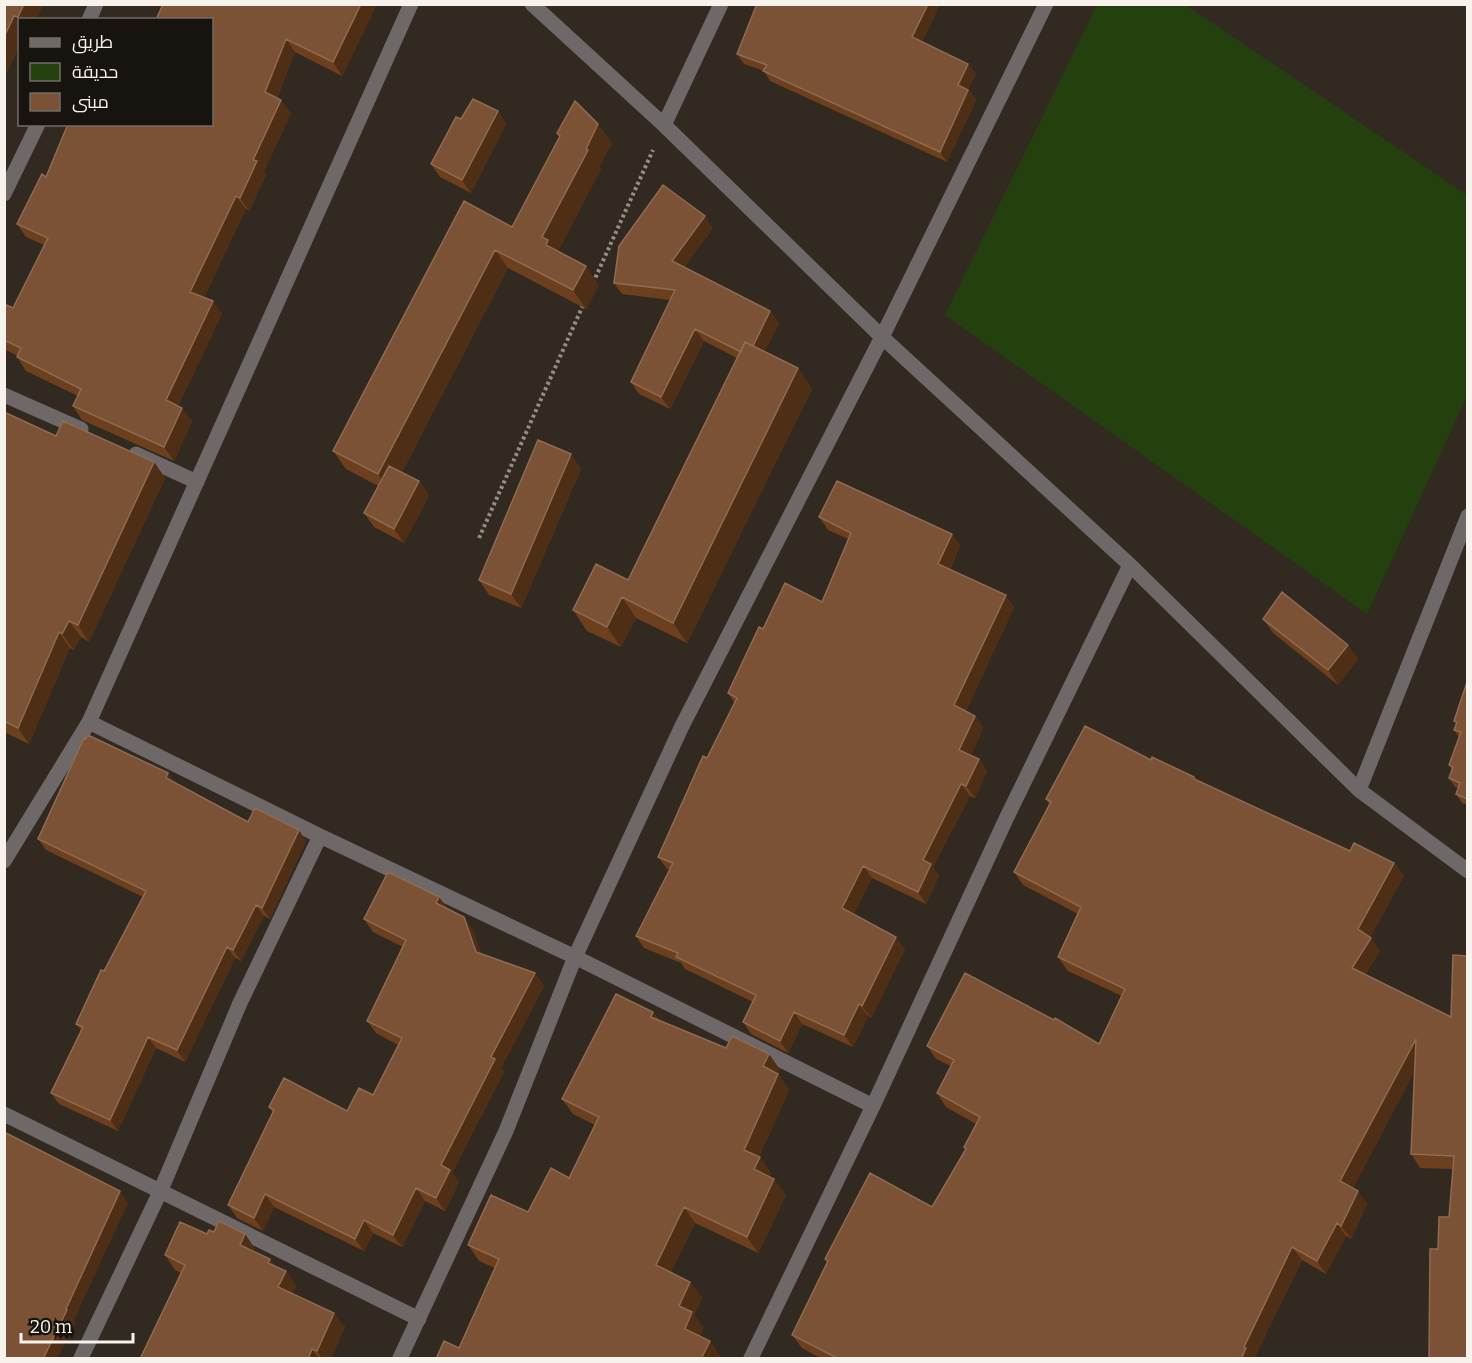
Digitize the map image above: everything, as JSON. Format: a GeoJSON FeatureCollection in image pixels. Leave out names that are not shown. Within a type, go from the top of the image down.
{"type":"FeatureCollection","features":[{"type":"Feature","properties":{"kind":"street"},"geometry":{"type":"LineString","coordinates":[[90,18],[96,4]]}},
{"type":"Feature","properties":{"kind":"street"},"geometry":{"type":"LineString","coordinates":[[4,861],[89,722],[411,4]]}},
{"type":"Feature","properties":{"kind":"street"},"geometry":{"type":"LineString","coordinates":[[532,4],[664,124],[882,338],[1130,565],[1359,790],[1467,871]]}},
{"type":"Feature","properties":{"kind":"street"},"geometry":{"type":"LineString","coordinates":[[664,124],[721,4]]}},
{"type":"Feature","properties":{"kind":"street"},"geometry":{"type":"LineString","coordinates":[[400,1359],[506,1131],[575,957],[682,726],[882,338],[1046,4]]}},
{"type":"Feature","properties":{"kind":"street"},"geometry":{"type":"LineString","coordinates":[[4,194],[37,126]]}},
{"type":"Feature","properties":{"kind":"street"},"geometry":{"type":"LineString","coordinates":[[4,395],[90,433]]}},
{"type":"Feature","properties":{"kind":"street"},"geometry":{"type":"LineString","coordinates":[[122,448],[197,482]]}},
{"type":"Feature","properties":{"kind":"street"},"geometry":{"type":"LineString","coordinates":[[1359,790],[1467,516]]}},
{"type":"Feature","properties":{"kind":"street"},"geometry":{"type":"LineString","coordinates":[[751,1359],[873,1106],[1006,819],[1130,565]]}},
{"type":"Feature","properties":{"kind":"street"},"geometry":{"type":"LineString","coordinates":[[89,722],[320,836],[575,957],[873,1106]]}},
{"type":"Feature","properties":{"kind":"street"},"geometry":{"type":"LineString","coordinates":[[81,1359],[160,1192],[240,1003],[320,836]]}},
{"type":"Feature","properties":{"kind":"street"},"geometry":{"type":"LineString","coordinates":[[4,1114],[419,1319]]}},
{"type":"Feature","properties":{"kind":"path"},"geometry":{"type":"LineString","coordinates":[[591,288],[664,124]]}},
{"type":"Feature","properties":{"kind":"path"},"geometry":{"type":"LineString","coordinates":[[479,538],[586,299]]}},
{"type":"Feature","properties":{"kind":"green space"},"geometry":{"type":"Polygon","coordinates":[[[1097,5],[1186,5],[1467,195],[1467,396],[1367,614],[945,315],[1097,5]]]}},
{"type":"Feature","properties":{"kind":"building"},"geometry":{"type":"Polygon","coordinates":[[[4,4],[24,4],[18,17],[14,16],[4,37],[4,4]]]}},
{"type":"Feature","properties":{"kind":"building"},"geometry":{"type":"Polygon","coordinates":[[[163,4],[361,4],[333,62],[286,39],[265,92],[281,100],[253,160],[257,161],[240,198],[236,196],[190,292],[213,301],[166,400],[182,408],[164,447],[73,406],[81,389],[17,357],[21,348],[4,340],[4,304],[13,308],[48,238],[17,224],[42,174],[46,177],[67,126],[213,126],[213,18],[157,18],[163,4]]]}},
{"type":"Feature","properties":{"kind":"building"},"geometry":{"type":"Polygon","coordinates":[[[757,4],[928,4],[912,37],[968,64],[958,85],[968,90],[940,152],[763,71],[767,65],[737,54],[757,4]]]}},
{"type":"Feature","properties":{"kind":"building"},"geometry":{"type":"Polygon","coordinates":[[[473,99],[498,111],[462,180],[431,164],[456,117],[461,119],[473,99]]]}},
{"type":"Feature","properties":{"kind":"building"},"geometry":{"type":"Polygon","coordinates":[[[575,101],[598,124],[586,149],[588,150],[542,237],[548,240],[546,245],[586,266],[573,290],[495,250],[378,474],[333,451],[464,201],[512,227],[560,136],[557,133],[575,101]]]}},
{"type":"Feature","properties":{"kind":"building"},"geometry":{"type":"Polygon","coordinates":[[[663,185],[705,216],[672,261],[770,311],[753,346],[745,342],[741,352],[695,329],[661,397],[631,382],[675,290],[614,283],[619,246],[663,185]]]}},
{"type":"Feature","properties":{"kind":"building"},"geometry":{"type":"Polygon","coordinates":[[[745,342],[798,368],[673,623],[622,597],[607,627],[573,610],[596,564],[628,580],[745,342]]]}},
{"type":"Feature","properties":{"kind":"building"},"geometry":{"type":"Polygon","coordinates":[[[4,412],[56,436],[63,421],[154,462],[78,625],[69,621],[62,634],[59,632],[18,728],[4,721],[4,412]]]}},
{"type":"Feature","properties":{"kind":"building"},"geometry":{"type":"Polygon","coordinates":[[[538,440],[571,454],[511,594],[479,580],[538,440]]]}},
{"type":"Feature","properties":{"kind":"building"},"geometry":{"type":"Polygon","coordinates":[[[389,466],[419,481],[394,529],[364,513],[389,466]]]}},
{"type":"Feature","properties":{"kind":"building"},"geometry":{"type":"Polygon","coordinates":[[[837,481],[952,534],[938,564],[1006,595],[954,705],[975,716],[959,750],[979,759],[966,786],[961,784],[923,860],[931,864],[918,892],[863,866],[842,908],[896,937],[862,1006],[859,1004],[844,1035],[794,1012],[780,1041],[743,1022],[756,995],[676,957],[678,953],[636,936],[673,863],[658,857],[703,756],[707,758],[737,698],[728,693],[759,627],[763,629],[785,583],[822,602],[851,533],[819,517],[837,481]]]}},
{"type":"Feature","properties":{"kind":"building"},"geometry":{"type":"Polygon","coordinates":[[[1282,592],[1348,645],[1328,670],[1263,619],[1282,592]]]}},
{"type":"Feature","properties":{"kind":"building"},"geometry":{"type":"Polygon","coordinates":[[[1467,682],[1467,799],[1456,794],[1460,783],[1449,778],[1453,767],[1449,765],[1461,732],[1454,730],[1457,722],[1454,721],[1467,682]]]}},
{"type":"Feature","properties":{"kind":"building"},"geometry":{"type":"Polygon","coordinates":[[[1085,726],[1151,760],[1152,757],[1194,779],[1350,851],[1354,843],[1394,863],[1358,929],[1371,938],[1352,968],[1451,1017],[1453,955],[1467,956],[1467,1359],[1429,1359],[1430,1249],[1438,1249],[1439,1217],[1449,1217],[1454,1156],[1411,1154],[1416,1039],[1340,1181],[1358,1191],[1341,1226],[1337,1223],[1317,1261],[1292,1247],[1244,1347],[1246,1348],[1241,1359],[839,1359],[792,1335],[828,1261],[825,1259],[870,1173],[932,1207],[966,1149],[964,1147],[980,1117],[937,1093],[954,1060],[927,1046],[965,973],[1054,1020],[1055,1018],[1099,1044],[1125,989],[1058,957],[1081,907],[1014,872],[1051,802],[1046,799],[1085,726]]]}},
{"type":"Feature","properties":{"kind":"building"},"geometry":{"type":"Polygon","coordinates":[[[88,735],[168,773],[166,778],[248,822],[255,808],[299,830],[262,908],[256,905],[233,950],[227,947],[177,1050],[148,1037],[110,1120],[51,1093],[83,1027],[76,1024],[101,970],[104,971],[146,891],[38,839],[84,738],[86,739],[88,735]]]}},
{"type":"Feature","properties":{"kind":"building"},"geometry":{"type":"Polygon","coordinates":[[[388,872],[439,897],[436,903],[464,917],[476,952],[535,973],[491,1057],[495,1059],[441,1165],[450,1170],[436,1198],[416,1188],[393,1235],[364,1220],[355,1239],[265,1194],[254,1218],[228,1205],[274,1110],[269,1107],[284,1078],[347,1111],[359,1088],[373,1095],[402,1038],[367,1021],[406,940],[364,919],[388,872]]]}},
{"type":"Feature","properties":{"kind":"building"},"geometry":{"type":"Polygon","coordinates":[[[616,994],[653,1012],[651,1017],[726,1048],[732,1036],[769,1054],[763,1066],[778,1074],[744,1150],[760,1157],[754,1169],[774,1179],[747,1237],[684,1207],[656,1265],[690,1282],[679,1306],[692,1312],[685,1329],[710,1341],[701,1359],[436,1359],[444,1341],[459,1348],[499,1259],[468,1245],[491,1195],[528,1212],[551,1168],[569,1178],[599,1117],[562,1099],[616,994]]]}},
{"type":"Feature","properties":{"kind":"building"},"geometry":{"type":"Polygon","coordinates":[[[4,1132],[120,1191],[43,1359],[4,1359],[4,1132]]]}},
{"type":"Feature","properties":{"kind":"building"},"geometry":{"type":"Polygon","coordinates":[[[219,1221],[245,1234],[240,1245],[270,1259],[268,1263],[286,1271],[278,1287],[334,1313],[317,1351],[312,1349],[308,1359],[140,1359],[185,1265],[165,1255],[180,1222],[207,1234],[209,1230],[214,1232],[219,1221]]]}}]}
